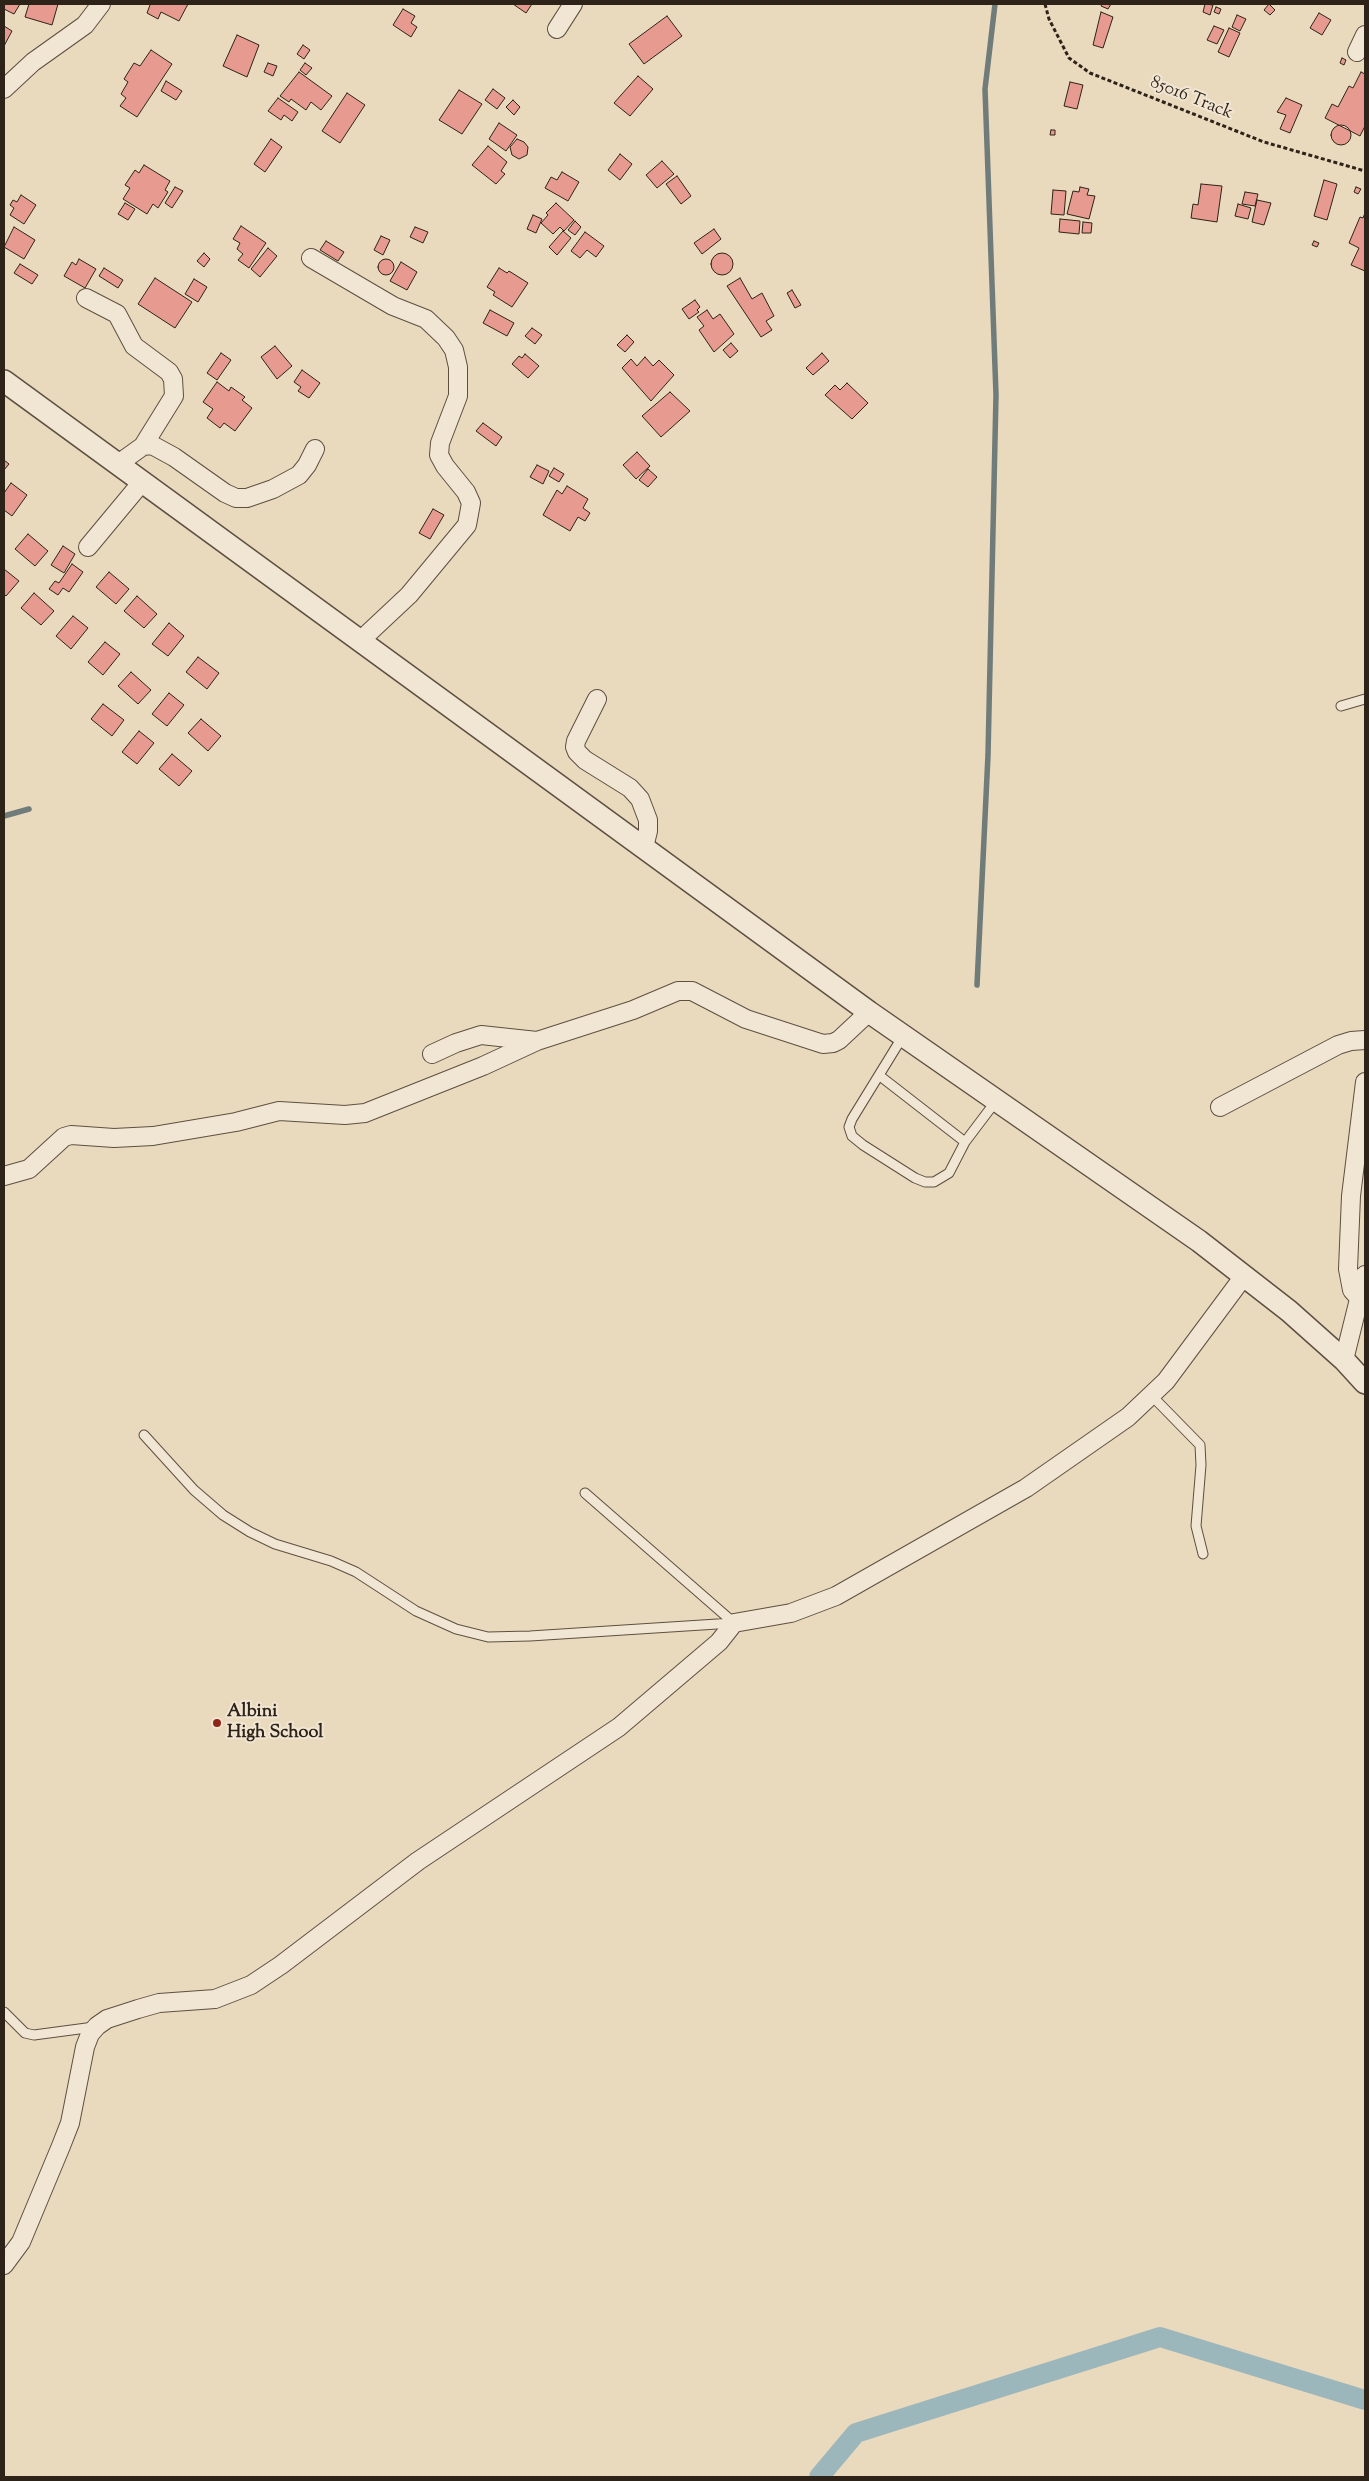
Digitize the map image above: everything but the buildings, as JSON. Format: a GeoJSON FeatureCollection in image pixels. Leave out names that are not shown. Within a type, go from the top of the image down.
{"type":"FeatureCollection","features":[{"type":"Feature","properties":{"kind":"street"},"geometry":{"type":"LineString","coordinates":[[4,88],[33,62],[85,25],[101,4]]}},
{"type":"Feature","properties":{"kind":"street"},"geometry":{"type":"LineString","coordinates":[[557,29],[573,4]]}},
{"type":"Feature","properties":{"kind":"street"},"geometry":{"type":"LineString","coordinates":[[1357,52],[1365,34]]}},
{"type":"Feature","properties":{"kind":"street"},"geometry":{"type":"LineString","coordinates":[[311,258],[393,306],[426,319],[446,338],[454,350],[458,367],[458,396],[440,443],[439,455],[445,466],[466,492],[471,503],[467,525],[409,595],[361,640]]}},
{"type":"Feature","properties":{"kind":"street"},"geometry":{"type":"LineString","coordinates":[[86,298],[117,314],[134,346],[169,372],[173,379],[174,396],[143,446],[118,464]]}},
{"type":"Feature","properties":{"kind":"street"},"geometry":{"type":"LineString","coordinates":[[4,381],[644,846],[869,1012],[1199,1241],[1289,1311],[1344,1360],[1365,1383]]}},
{"type":"Feature","properties":{"kind":"street"},"geometry":{"type":"LineString","coordinates":[[143,446],[152,445],[160,448],[218,488],[236,498],[248,498],[273,489],[299,475],[307,465],[315,449]]}},
{"type":"Feature","properties":{"kind":"street"},"geometry":{"type":"LineString","coordinates":[[88,547],[142,482]]}},
{"type":"Feature","properties":{"kind":"street"},"geometry":{"type":"LineString","coordinates":[[597,699],[576,741],[575,747],[585,760],[630,788],[640,799],[648,820],[648,832],[644,846]]}},
{"type":"Feature","properties":{"kind":"street"},"geometry":{"type":"LineString","coordinates":[[4,1176],[29,1169],[64,1137],[71,1135],[114,1138],[153,1136],[236,1122],[279,1111],[345,1115],[365,1113],[483,1066],[537,1041],[633,1010],[678,991],[698,993],[746,1020],[823,1044],[834,1043],[839,1040],[869,1012]]}},
{"type":"Feature","properties":{"kind":"street"},"geometry":{"type":"LineString","coordinates":[[432,1054],[456,1043],[481,1035],[537,1041]]}},
{"type":"Feature","properties":{"kind":"street"},"geometry":{"type":"LineString","coordinates":[[1220,1107],[1338,1045],[1351,1041],[1365,1040]]}},
{"type":"Feature","properties":{"kind":"street"},"geometry":{"type":"LineString","coordinates":[[1360,1299],[1352,1290],[1348,1269],[1352,1196],[1365,1082]]}},
{"type":"Feature","properties":{"kind":"street"},"geometry":{"type":"LineString","coordinates":[[1344,1360],[1365,1275]]}},
{"type":"Feature","properties":{"kind":"street"},"geometry":{"type":"LineString","coordinates":[[4,2264],[21,2242],[70,2123],[85,2047],[90,2034],[97,2026],[107,2019],[138,2008],[159,2003],[214,2000],[251,1985],[281,1965],[431,1853],[619,1727],[719,1642],[734,1623],[791,1613],[836,1596],[1026,1488],[1128,1417],[1166,1381],[1244,1276]]}},
{"type":"Feature","properties":{"kind":"lane"},"geometry":{"type":"LineString","coordinates":[[1341,706],[1365,699]]}},
{"type":"Feature","properties":{"kind":"lane"},"geometry":{"type":"LineString","coordinates":[[904,1036],[880,1076],[860,1104],[849,1127],[852,1136],[863,1145],[915,1178],[925,1182],[934,1182],[949,1173],[964,1142],[996,1101]]}},
{"type":"Feature","properties":{"kind":"lane"},"geometry":{"type":"LineString","coordinates":[[880,1076],[964,1142]]}},
{"type":"Feature","properties":{"kind":"lane"},"geometry":{"type":"LineString","coordinates":[[1151,1395],[1200,1445],[1201,1465],[1196,1526],[1203,1554]]}},
{"type":"Feature","properties":{"kind":"lane"},"geometry":{"type":"LineString","coordinates":[[144,1435],[194,1490],[223,1515],[250,1532],[275,1544],[330,1561],[356,1572],[416,1611],[456,1629],[488,1637],[734,1623]]}},
{"type":"Feature","properties":{"kind":"lane"},"geometry":{"type":"LineString","coordinates":[[585,1493],[734,1623]]}},
{"type":"Feature","properties":{"kind":"lane"},"geometry":{"type":"LineString","coordinates":[[4,2012],[25,2033],[34,2035],[97,2026]]}},
{"type":"Feature","properties":{"kind":"path","name":"85016 Track"},"geometry":{"type":"LineString","coordinates":[[1045,4],[1049,19],[1069,58],[1090,73],[1264,142],[1365,171]]}},
{"type":"Feature","properties":{"kind":"waterway"},"geometry":{"type":"LineString","coordinates":[[977,985],[988,755],[996,395],[985,89],[995,4]]}},
{"type":"Feature","properties":{"kind":"waterway"},"geometry":{"type":"LineString","coordinates":[[4,816],[29,809]]}},
{"type":"Feature","properties":{"kind":"waterway"},"geometry":{"type":"LineString","coordinates":[[819,2477],[856,2433],[1160,2337],[1365,2400]]}},
{"type":"Feature","properties":{"kind":"place","name":"Albini High School"},"geometry":{"type":"Point","coordinates":[217,1723]}}]}
